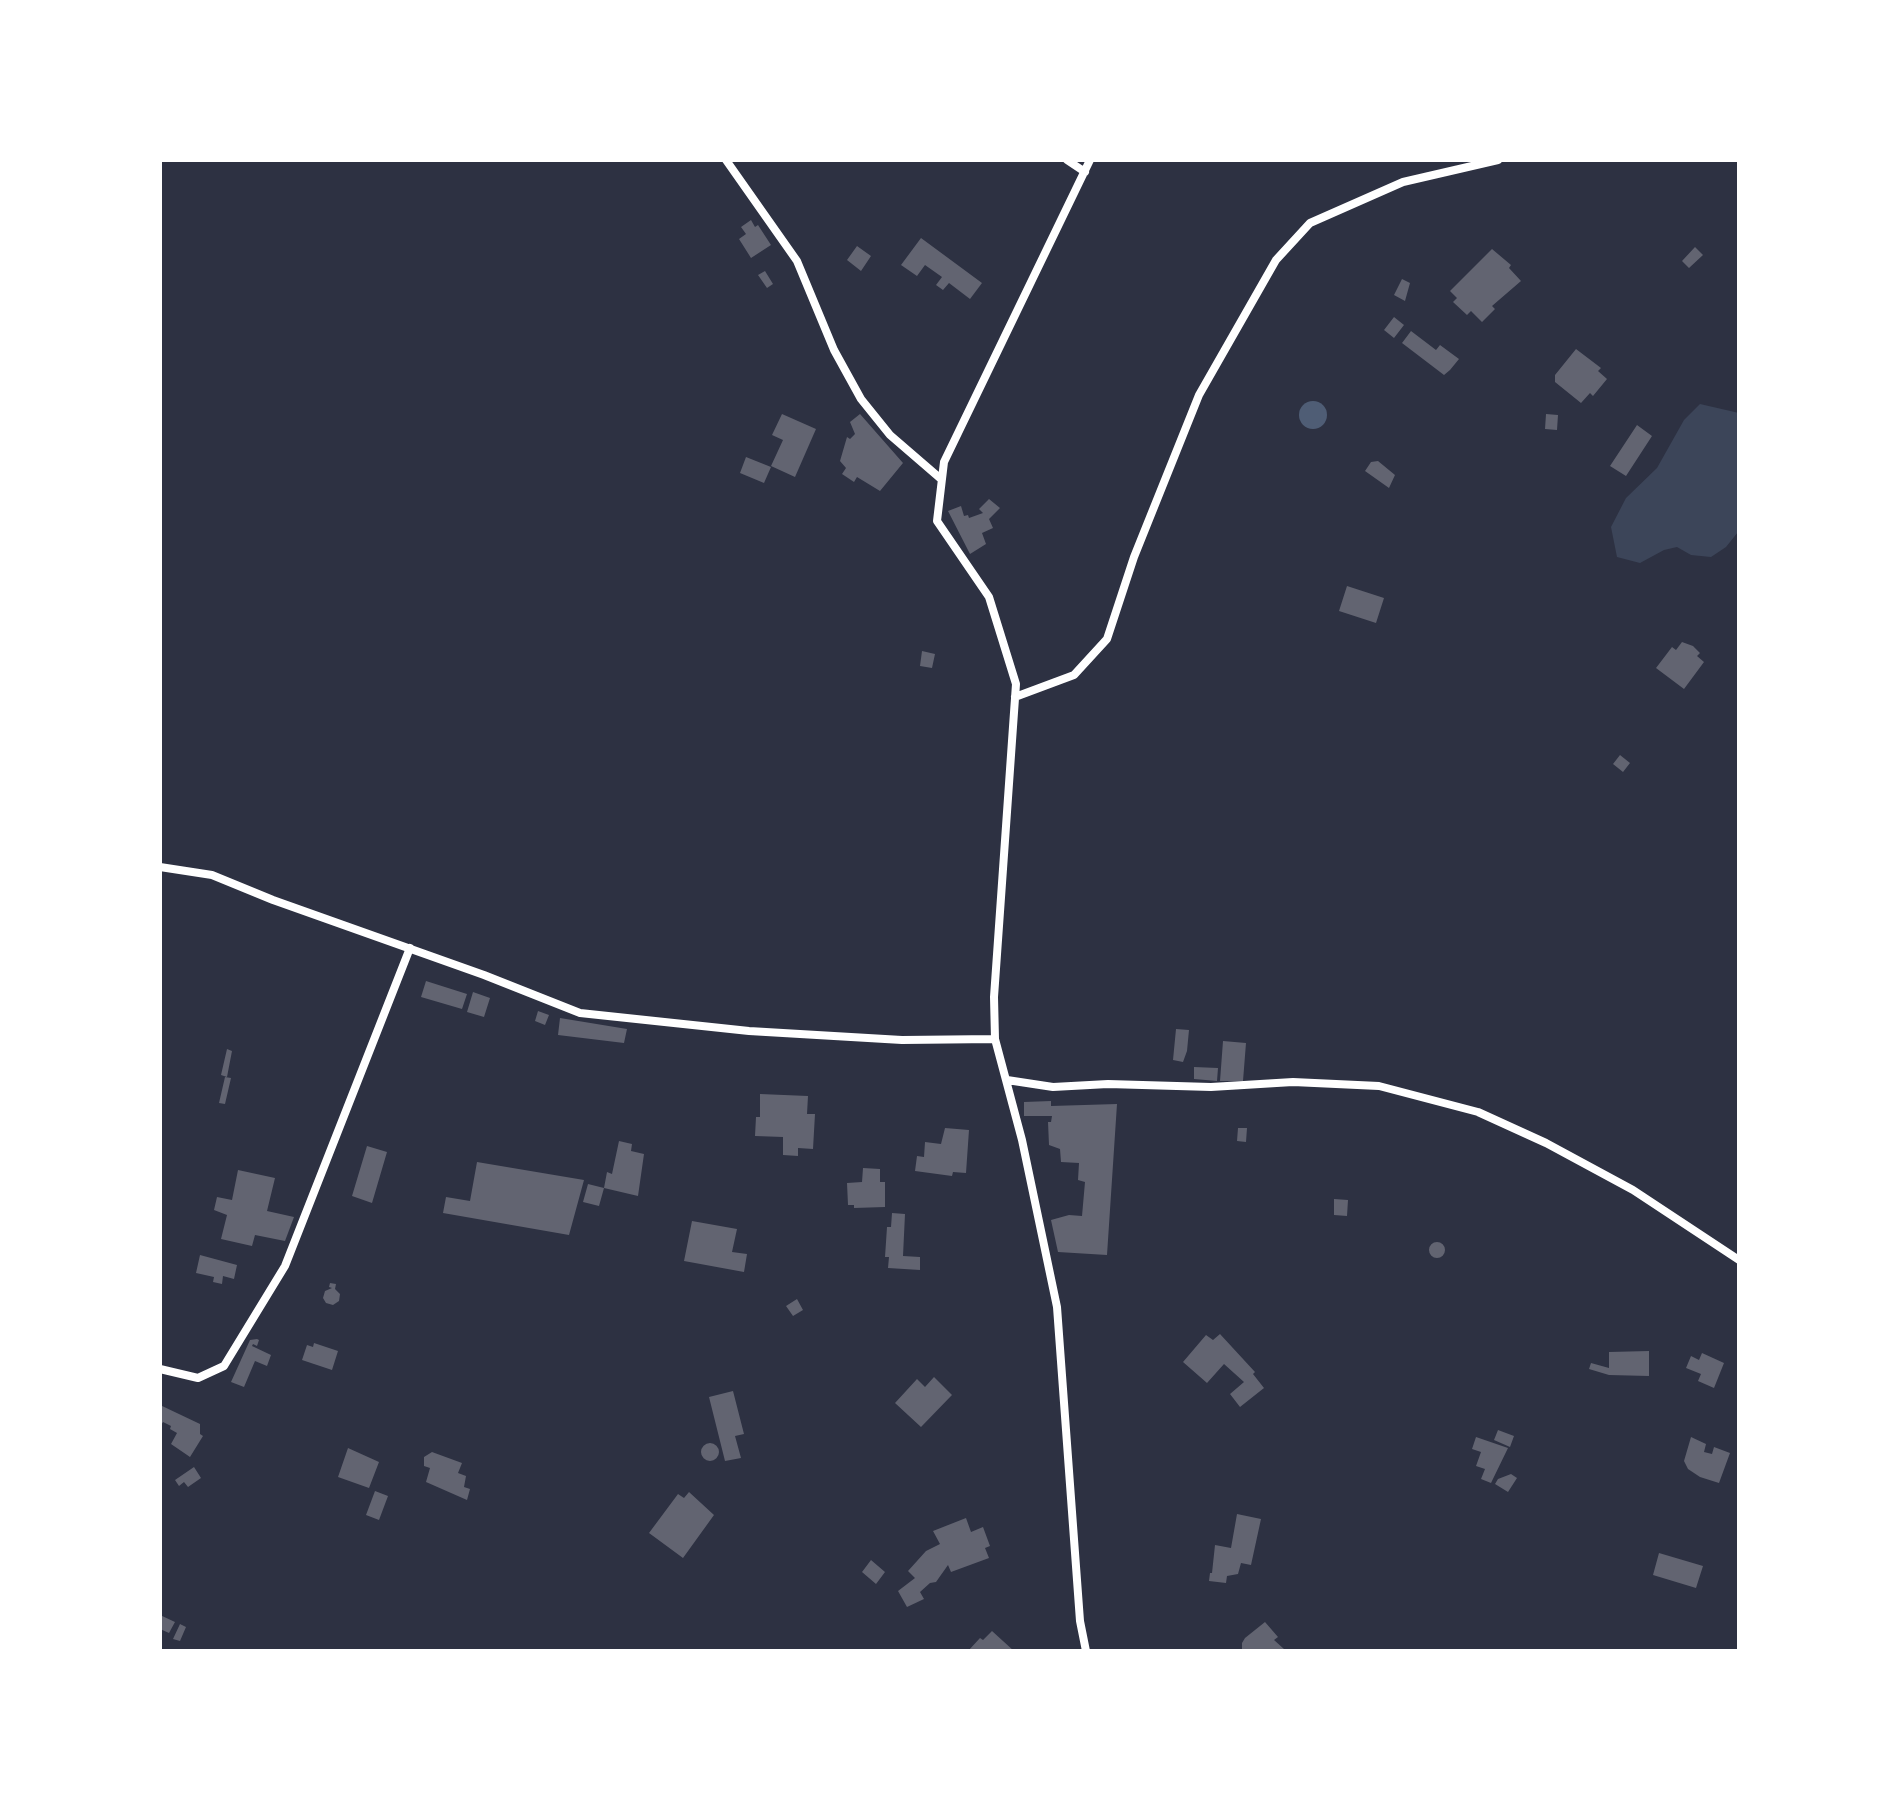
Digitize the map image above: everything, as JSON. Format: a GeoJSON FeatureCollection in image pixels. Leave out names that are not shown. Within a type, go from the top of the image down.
{"type":"FeatureCollection","features":[{"type":"Feature","properties":{"kind":"street"},"geometry":{"type":"LineString","coordinates":[[726,160],[797,261],[834,350],[861,399],[890,435],[941,479]]}},
{"type":"Feature","properties":{"kind":"street"},"geometry":{"type":"LineString","coordinates":[[1067,160],[1085,172]]}},
{"type":"Feature","properties":{"kind":"street"},"geometry":{"type":"LineString","coordinates":[[1086,1651],[1080,1621],[1057,1307],[1007,1080],[995,1039],[994,997],[1016,684],[989,597],[937,521],[944,462],[1090,160]]}},
{"type":"Feature","properties":{"kind":"street"},"geometry":{"type":"LineString","coordinates":[[1015,697],[1074,675],[1107,639],[1134,557],[1199,395],[1276,260],[1310,223],[1403,182],[1498,160]]}},
{"type":"Feature","properties":{"kind":"street"},"geometry":{"type":"LineString","coordinates":[[160,867],[212,875],[580,1013],[749,1031],[902,1040],[995,1039]]}},
{"type":"Feature","properties":{"kind":"street"},"geometry":{"type":"LineString","coordinates":[[160,1369],[198,1378],[224,1366],[285,1266],[410,948]]}},
{"type":"Feature","properties":{"kind":"street"},"geometry":{"type":"LineString","coordinates":[[1007,1080],[1053,1087],[1108,1084],[1211,1087],[1293,1082],[1379,1086],[1478,1112],[1546,1143],[1633,1190],[1739,1260]]}},
{"type":"Feature","properties":{"kind":"shaded area"},"geometry":{"type":"Polygon","coordinates":[[[1313,401],[1323,405],[1327,415],[1323,425],[1313,429],[1303,425],[1299,415],[1303,405],[1313,401]]]}},
{"type":"Feature","properties":{"kind":"shaded area"},"geometry":{"type":"Polygon","coordinates":[[[1700,404],[1739,413],[1738,532],[1726,547],[1711,557],[1691,555],[1677,547],[1664,550],[1640,563],[1617,557],[1611,527],[1626,498],[1657,468],[1684,420],[1700,404]]]}},
{"type":"Feature","properties":{"kind":"building"},"geometry":{"type":"Polygon","coordinates":[[[751,220],[771,245],[751,258],[739,239],[746,234],[741,227],[751,220]]]}},
{"type":"Feature","properties":{"kind":"building"},"geometry":{"type":"Polygon","coordinates":[[[921,238],[982,283],[970,299],[949,283],[943,290],[936,285],[942,277],[925,265],[917,276],[901,265],[921,238]]]}},
{"type":"Feature","properties":{"kind":"building"},"geometry":{"type":"Polygon","coordinates":[[[857,246],[871,256],[861,271],[847,260],[857,246]]]}},
{"type":"Feature","properties":{"kind":"building"},"geometry":{"type":"Polygon","coordinates":[[[1695,247],[1703,255],[1689,268],[1682,261],[1695,247]]]}},
{"type":"Feature","properties":{"kind":"building"},"geometry":{"type":"Polygon","coordinates":[[[1492,249],[1511,265],[1509,268],[1521,281],[1492,306],[1495,309],[1482,322],[1471,311],[1467,315],[1453,302],[1457,298],[1450,291],[1492,249]]]}},
{"type":"Feature","properties":{"kind":"building"},"geometry":{"type":"Polygon","coordinates":[[[765,271],[773,284],[767,288],[758,275],[765,271]]]}},
{"type":"Feature","properties":{"kind":"building"},"geometry":{"type":"Polygon","coordinates":[[[1402,279],[1410,283],[1405,301],[1394,295],[1402,279]]]}},
{"type":"Feature","properties":{"kind":"building"},"geometry":{"type":"Polygon","coordinates":[[[1394,317],[1404,325],[1394,338],[1384,330],[1394,317]]]}},
{"type":"Feature","properties":{"kind":"building"},"geometry":{"type":"Polygon","coordinates":[[[1411,331],[1436,350],[1440,345],[1459,359],[1444,375],[1402,343],[1411,331]]]}},
{"type":"Feature","properties":{"kind":"building"},"geometry":{"type":"Polygon","coordinates":[[[1576,349],[1601,368],[1598,371],[1607,379],[1593,396],[1590,393],[1581,403],[1555,382],[1555,375],[1576,349]]]}},
{"type":"Feature","properties":{"kind":"building"},"geometry":{"type":"Polygon","coordinates":[[[782,414],[816,429],[795,477],[771,466],[783,440],[772,435],[782,414]]]}},
{"type":"Feature","properties":{"kind":"building"},"geometry":{"type":"Polygon","coordinates":[[[860,414],[903,463],[880,491],[857,477],[854,482],[842,474],[846,468],[840,461],[847,437],[850,439],[855,434],[850,422],[860,414]]]}},
{"type":"Feature","properties":{"kind":"building"},"geometry":{"type":"Polygon","coordinates":[[[1546,414],[1558,415],[1557,430],[1545,429],[1546,414]]]}},
{"type":"Feature","properties":{"kind":"building"},"geometry":{"type":"Polygon","coordinates":[[[1637,425],[1652,436],[1626,476],[1610,466],[1637,425]]]}},
{"type":"Feature","properties":{"kind":"building"},"geometry":{"type":"Polygon","coordinates":[[[746,457],[771,467],[764,483],[740,473],[746,457]]]}},
{"type":"Feature","properties":{"kind":"building"},"geometry":{"type":"Polygon","coordinates":[[[1378,461],[1395,475],[1389,488],[1365,471],[1371,462],[1378,461]]]}},
{"type":"Feature","properties":{"kind":"building"},"geometry":{"type":"Polygon","coordinates":[[[989,499],[1000,508],[989,519],[993,528],[982,533],[986,544],[970,554],[948,511],[961,506],[964,516],[968,515],[969,518],[983,513],[979,509],[989,499]]]}},
{"type":"Feature","properties":{"kind":"building"},"geometry":{"type":"Polygon","coordinates":[[[1347,586],[1384,598],[1376,623],[1339,611],[1347,586]]]}},
{"type":"Feature","properties":{"kind":"building"},"geometry":{"type":"Polygon","coordinates":[[[1682,642],[1693,646],[1704,662],[1684,689],[1656,668],[1672,647],[1676,650],[1682,642]]]}},
{"type":"Feature","properties":{"kind":"building"},"geometry":{"type":"Polygon","coordinates":[[[922,651],[935,654],[932,668],[920,666],[922,651]]]}},
{"type":"Feature","properties":{"kind":"building"},"geometry":{"type":"Polygon","coordinates":[[[1620,755],[1630,763],[1623,772],[1613,764],[1620,755]]]}},
{"type":"Feature","properties":{"kind":"building"},"geometry":{"type":"Polygon","coordinates":[[[426,981],[467,994],[462,1009],[421,997],[426,981]]]}},
{"type":"Feature","properties":{"kind":"building"},"geometry":{"type":"Polygon","coordinates":[[[473,992],[490,998],[484,1017],[467,1012],[473,992]]]}},
{"type":"Feature","properties":{"kind":"building"},"geometry":{"type":"Polygon","coordinates":[[[538,1011],[549,1015],[545,1025],[535,1021],[538,1011]]]}},
{"type":"Feature","properties":{"kind":"building"},"geometry":{"type":"Polygon","coordinates":[[[560,1018],[627,1029],[624,1043],[558,1035],[560,1018]]]}},
{"type":"Feature","properties":{"kind":"building"},"geometry":{"type":"Polygon","coordinates":[[[1176,1029],[1189,1030],[1183,1062],[1173,1060],[1176,1029]]]}},
{"type":"Feature","properties":{"kind":"building"},"geometry":{"type":"Polygon","coordinates":[[[1223,1041],[1246,1043],[1243,1081],[1220,1081],[1223,1041]]]}},
{"type":"Feature","properties":{"kind":"building"},"geometry":{"type":"Polygon","coordinates":[[[227,1049],[232,1051],[227,1077],[221,1075],[227,1049]]]}},
{"type":"Feature","properties":{"kind":"building"},"geometry":{"type":"Polygon","coordinates":[[[1194,1067],[1218,1068],[1217,1081],[1194,1079],[1194,1067]]]}},
{"type":"Feature","properties":{"kind":"building"},"geometry":{"type":"Polygon","coordinates":[[[225,1077],[231,1078],[225,1104],[219,1103],[225,1077]]]}},
{"type":"Feature","properties":{"kind":"building"},"geometry":{"type":"Polygon","coordinates":[[[760,1094],[808,1096],[807,1114],[815,1114],[813,1149],[798,1148],[798,1156],[783,1155],[783,1137],[755,1136],[756,1117],[760,1117],[760,1094]]]}},
{"type":"Feature","properties":{"kind":"building"},"geometry":{"type":"Polygon","coordinates":[[[1051,1101],[1051,1106],[1117,1104],[1107,1255],[1058,1252],[1051,1220],[1069,1215],[1082,1216],[1085,1182],[1078,1180],[1079,1163],[1061,1162],[1060,1149],[1049,1145],[1048,1122],[1051,1122],[1052,1116],[1024,1116],[1024,1102],[1051,1101]]]}},
{"type":"Feature","properties":{"kind":"building"},"geometry":{"type":"Polygon","coordinates":[[[945,1128],[969,1130],[966,1173],[953,1172],[952,1176],[915,1171],[917,1156],[924,1157],[925,1142],[941,1144],[945,1128]]]}},
{"type":"Feature","properties":{"kind":"building"},"geometry":{"type":"Polygon","coordinates":[[[1238,1128],[1247,1128],[1246,1142],[1237,1141],[1238,1128]]]}},
{"type":"Feature","properties":{"kind":"building"},"geometry":{"type":"Polygon","coordinates":[[[619,1141],[632,1144],[631,1151],[644,1154],[638,1196],[604,1188],[607,1172],[612,1174],[619,1141]]]}},
{"type":"Feature","properties":{"kind":"building"},"geometry":{"type":"Polygon","coordinates":[[[367,1146],[387,1152],[372,1203],[352,1196],[367,1146]]]}},
{"type":"Feature","properties":{"kind":"building"},"geometry":{"type":"Polygon","coordinates":[[[477,1162],[584,1180],[569,1235],[443,1213],[446,1197],[470,1201],[477,1162]]]}},
{"type":"Feature","properties":{"kind":"building"},"geometry":{"type":"Polygon","coordinates":[[[863,1168],[880,1169],[880,1182],[885,1182],[885,1207],[854,1208],[854,1205],[848,1205],[847,1183],[862,1182],[863,1168]]]}},
{"type":"Feature","properties":{"kind":"building"},"geometry":{"type":"Polygon","coordinates":[[[238,1170],[275,1178],[267,1211],[294,1217],[285,1241],[255,1235],[252,1246],[221,1239],[227,1215],[214,1210],[217,1197],[232,1200],[238,1170]]]}},
{"type":"Feature","properties":{"kind":"building"},"geometry":{"type":"Polygon","coordinates":[[[588,1184],[604,1188],[599,1206],[583,1202],[588,1184]]]}},
{"type":"Feature","properties":{"kind":"building"},"geometry":{"type":"Polygon","coordinates":[[[1334,1199],[1348,1200],[1347,1216],[1334,1215],[1334,1199]]]}},
{"type":"Feature","properties":{"kind":"building"},"geometry":{"type":"Polygon","coordinates":[[[892,1213],[905,1214],[903,1256],[920,1257],[920,1270],[888,1268],[889,1257],[885,1257],[887,1227],[891,1227],[892,1213]]]}},
{"type":"Feature","properties":{"kind":"building"},"geometry":{"type":"Polygon","coordinates":[[[692,1221],[737,1229],[732,1252],[747,1254],[744,1272],[684,1261],[692,1221]]]}},
{"type":"Feature","properties":{"kind":"building"},"geometry":{"type":"Polygon","coordinates":[[[1434,1242],[1440,1242],[1445,1250],[1443,1256],[1434,1258],[1429,1253],[1429,1247],[1434,1242]]]}},
{"type":"Feature","properties":{"kind":"building"},"geometry":{"type":"Polygon","coordinates":[[[200,1255],[237,1265],[234,1279],[223,1276],[222,1284],[213,1282],[214,1277],[196,1273],[200,1255]]]}},
{"type":"Feature","properties":{"kind":"building"},"geometry":{"type":"Polygon","coordinates":[[[330,1283],[336,1284],[335,1289],[340,1294],[339,1301],[333,1305],[323,1298],[325,1291],[332,1288],[329,1287],[330,1283]]]}},
{"type":"Feature","properties":{"kind":"building"},"geometry":{"type":"Polygon","coordinates":[[[797,1299],[803,1310],[793,1316],[786,1306],[797,1299]]]}},
{"type":"Feature","properties":{"kind":"building"},"geometry":{"type":"Polygon","coordinates":[[[1220,1334],[1255,1372],[1253,1374],[1264,1388],[1240,1407],[1230,1394],[1244,1382],[1224,1364],[1207,1383],[1183,1362],[1206,1335],[1213,1340],[1220,1334]]]}},
{"type":"Feature","properties":{"kind":"building"},"geometry":{"type":"Polygon","coordinates":[[[257,1339],[257,1346],[252,1346],[271,1355],[267,1366],[255,1361],[244,1387],[231,1382],[250,1340],[257,1339]]]}},
{"type":"Feature","properties":{"kind":"building"},"geometry":{"type":"Polygon","coordinates":[[[314,1343],[338,1351],[332,1370],[302,1360],[307,1345],[313,1347],[314,1343]]]}},
{"type":"Feature","properties":{"kind":"building"},"geometry":{"type":"Polygon","coordinates":[[[1649,1351],[1649,1376],[1609,1375],[1589,1369],[1591,1363],[1609,1368],[1609,1352],[1649,1351]]]}},
{"type":"Feature","properties":{"kind":"building"},"geometry":{"type":"Polygon","coordinates":[[[1702,1353],[1724,1363],[1714,1388],[1698,1381],[1701,1374],[1686,1368],[1691,1356],[1699,1360],[1702,1353]]]}},
{"type":"Feature","properties":{"kind":"building"},"geometry":{"type":"Polygon","coordinates":[[[934,1377],[952,1395],[921,1427],[895,1403],[917,1379],[925,1387],[934,1377]]]}},
{"type":"Feature","properties":{"kind":"building"},"geometry":{"type":"Polygon","coordinates":[[[733,1391],[744,1434],[735,1436],[741,1458],[725,1461],[709,1397],[733,1391]]]}},
{"type":"Feature","properties":{"kind":"building"},"geometry":{"type":"Polygon","coordinates":[[[160,1405],[200,1424],[200,1434],[203,1436],[190,1457],[171,1444],[177,1433],[170,1429],[171,1426],[163,1422],[160,1427],[160,1405]]]}},
{"type":"Feature","properties":{"kind":"building"},"geometry":{"type":"Polygon","coordinates":[[[1498,1430],[1514,1436],[1510,1447],[1494,1440],[1498,1430]]]}},
{"type":"Feature","properties":{"kind":"building"},"geometry":{"type":"Polygon","coordinates":[[[1476,1437],[1508,1448],[1491,1483],[1481,1479],[1485,1469],[1476,1466],[1481,1452],[1472,1449],[1476,1437]]]}},
{"type":"Feature","properties":{"kind":"building"},"geometry":{"type":"Polygon","coordinates":[[[1691,1437],[1706,1444],[1704,1452],[1712,1454],[1714,1447],[1730,1453],[1719,1483],[1688,1469],[1684,1461],[1691,1437]]]}},
{"type":"Feature","properties":{"kind":"building"},"geometry":{"type":"Polygon","coordinates":[[[710,1443],[719,1452],[710,1461],[701,1452],[710,1443]]]}},
{"type":"Feature","properties":{"kind":"building"},"geometry":{"type":"Polygon","coordinates":[[[348,1448],[379,1462],[369,1488],[338,1477],[348,1448]]]}},
{"type":"Feature","properties":{"kind":"building"},"geometry":{"type":"Polygon","coordinates":[[[432,1452],[462,1463],[458,1473],[466,1476],[464,1487],[470,1489],[467,1500],[426,1482],[430,1468],[424,1466],[424,1457],[432,1452]]]}},
{"type":"Feature","properties":{"kind":"building"},"geometry":{"type":"Polygon","coordinates":[[[194,1467],[201,1478],[188,1487],[184,1482],[179,1486],[175,1480],[194,1467]]]}},
{"type":"Feature","properties":{"kind":"building"},"geometry":{"type":"Polygon","coordinates":[[[1511,1474],[1517,1478],[1508,1492],[1495,1484],[1498,1479],[1511,1474]]]}},
{"type":"Feature","properties":{"kind":"building"},"geometry":{"type":"Polygon","coordinates":[[[375,1491],[388,1496],[379,1520],[366,1515],[375,1491]]]}},
{"type":"Feature","properties":{"kind":"building"},"geometry":{"type":"Polygon","coordinates":[[[689,1492],[714,1515],[683,1558],[649,1533],[678,1494],[684,1498],[689,1492]]]}},
{"type":"Feature","properties":{"kind":"building"},"geometry":{"type":"Polygon","coordinates":[[[1237,1514],[1261,1519],[1251,1565],[1241,1563],[1238,1574],[1227,1576],[1226,1583],[1209,1581],[1215,1545],[1231,1548],[1237,1514]]]}},
{"type":"Feature","properties":{"kind":"building"},"geometry":{"type":"Polygon","coordinates":[[[966,1518],[971,1532],[983,1527],[990,1546],[985,1548],[989,1558],[951,1572],[948,1565],[936,1582],[920,1592],[924,1599],[907,1607],[898,1591],[915,1578],[908,1571],[926,1551],[940,1544],[933,1531],[966,1518]]]}},
{"type":"Feature","properties":{"kind":"building"},"geometry":{"type":"Polygon","coordinates":[[[1659,1553],[1703,1566],[1696,1588],[1653,1575],[1659,1553]]]}},
{"type":"Feature","properties":{"kind":"building"},"geometry":{"type":"Polygon","coordinates":[[[871,1560],[885,1572],[876,1584],[862,1572],[871,1560]]]}},
{"type":"Feature","properties":{"kind":"building"},"geometry":{"type":"Polygon","coordinates":[[[160,1615],[175,1622],[169,1633],[160,1629],[160,1615]]]}},
{"type":"Feature","properties":{"kind":"building"},"geometry":{"type":"Polygon","coordinates":[[[1265,1622],[1278,1637],[1274,1640],[1284,1649],[1242,1651],[1245,1638],[1265,1622]]]}},
{"type":"Feature","properties":{"kind":"building"},"geometry":{"type":"Polygon","coordinates":[[[180,1624],[186,1627],[180,1641],[173,1639],[180,1624]]]}},
{"type":"Feature","properties":{"kind":"building"},"geometry":{"type":"Polygon","coordinates":[[[992,1631],[1014,1651],[968,1651],[980,1638],[983,1640],[992,1631]]]}}]}
